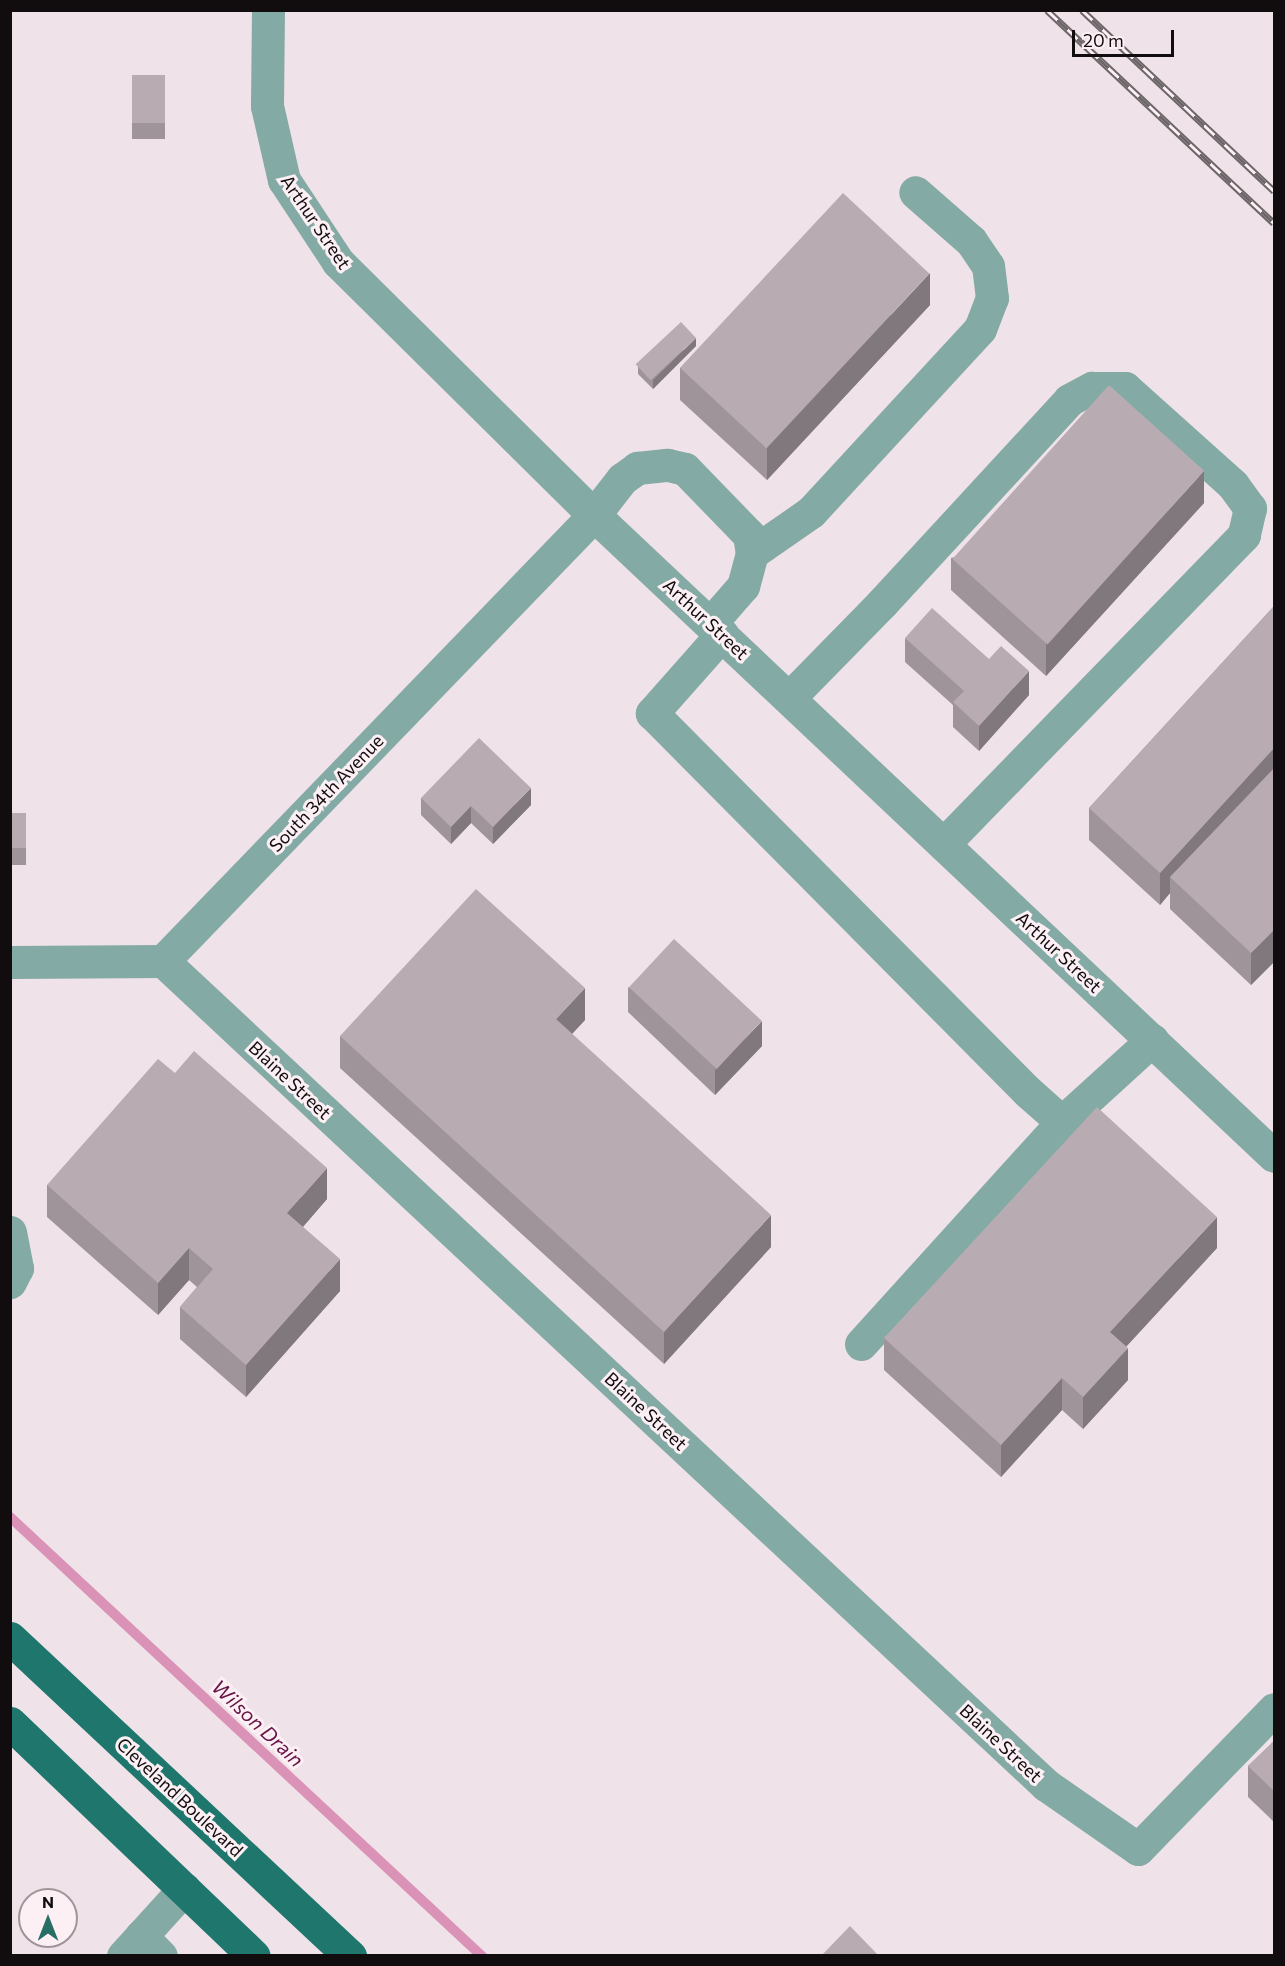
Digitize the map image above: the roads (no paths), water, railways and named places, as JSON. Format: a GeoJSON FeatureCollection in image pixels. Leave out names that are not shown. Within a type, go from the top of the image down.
{"type":"FeatureCollection","features":[{"type":"Feature","properties":{"kind":"main road","name":"Cleveland Boulevard"},"geometry":{"type":"LineString","coordinates":[[10,1638],[350,1956]]}},
{"type":"Feature","properties":{"kind":"main road"},"geometry":{"type":"LineString","coordinates":[[10,1723],[254,1956]]}},
{"type":"Feature","properties":{"kind":"street","name":"Arthur Street"},"geometry":{"type":"LineString","coordinates":[[268,10],[267,106],[284,180],[338,262],[594,514],[1275,1156]]}},
{"type":"Feature","properties":{"kind":"street"},"geometry":{"type":"LineString","coordinates":[[915,192],[971,241],[988,266],[992,298],[980,329],[811,512],[752,553],[743,586],[716,629],[652,713],[1062,1122]]}},
{"type":"Feature","properties":{"kind":"street"},"geometry":{"type":"LineString","coordinates":[[789,698],[882,603],[1069,400],[1092,388],[1125,388],[1233,485],[1250,508],[1244,535],[944,844]]}},
{"type":"Feature","properties":{"kind":"street","name":"South 34th Avenue"},"geometry":{"type":"LineString","coordinates":[[163,961],[594,514],[622,479],[637,468],[668,465],[686,469],[699,479],[749,535],[752,553]]}},
{"type":"Feature","properties":{"kind":"street"},"geometry":{"type":"LineString","coordinates":[[10,962],[163,961]]}},
{"type":"Feature","properties":{"kind":"street","name":"Blaine Street"},"geometry":{"type":"LineString","coordinates":[[163,961],[1046,1785],[1138,1849],[1275,1708]]}},
{"type":"Feature","properties":{"kind":"street"},"geometry":{"type":"LineString","coordinates":[[861,1344],[1062,1122],[1152,1040]]}},
{"type":"Feature","properties":{"kind":"street"},"geometry":{"type":"LineString","coordinates":[[10,1232],[17,1268],[10,1282]]}},
{"type":"Feature","properties":{"kind":"street"},"geometry":{"type":"LineString","coordinates":[[142,1949],[184,1889]]}},
{"type":"Feature","properties":{"kind":"waterway","name":"Wilson Drain"},"geometry":{"type":"LineString","coordinates":[[10,1517],[482,1956]]}},
{"type":"Feature","properties":{"kind":"railway"},"geometry":{"type":"LineString","coordinates":[[1047,10],[1274,223]]}},
{"type":"Feature","properties":{"kind":"railway"},"geometry":{"type":"LineString","coordinates":[[1082,10],[1274,191]]}}]}
